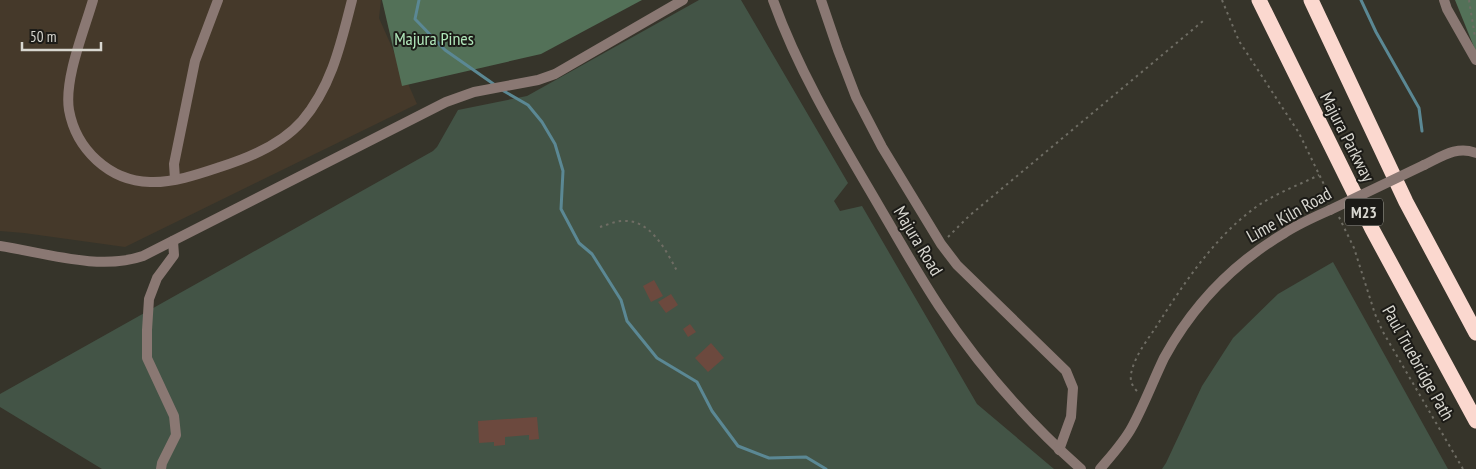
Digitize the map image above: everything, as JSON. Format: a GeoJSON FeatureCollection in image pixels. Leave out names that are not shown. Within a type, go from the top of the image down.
{"type":"FeatureCollection","features":[{"type":"Feature","properties":{"kind":"highway","name":"Majura Parkway"},"geometry":{"type":"LineString","coordinates":[[1259,0],[1372,229],[1476,421]]}},
{"type":"Feature","properties":{"kind":"highway","name":"Majura Parkway"},"geometry":{"type":"LineString","coordinates":[[1311,0],[1406,202],[1476,333]]}},
{"type":"Feature","properties":{"kind":"street"},"geometry":{"type":"LineString","coordinates":[[93,0],[68,92],[69,108],[76,133],[91,156],[101,164],[123,177],[151,182],[175,179],[212,170],[258,153],[275,143],[301,122],[322,92],[333,69],[352,0]]}},
{"type":"Feature","properties":{"kind":"street"},"geometry":{"type":"LineString","coordinates":[[175,179],[174,164],[195,61],[218,0]]}},
{"type":"Feature","properties":{"kind":"street"},"geometry":{"type":"LineString","coordinates":[[0,246],[80,260],[111,262],[137,258],[446,102],[474,92],[538,80],[555,74],[683,0]]}},
{"type":"Feature","properties":{"kind":"street","name":"Majura Road"},"geometry":{"type":"LineString","coordinates":[[773,0],[804,73],[820,104],[924,283],[986,370],[1059,450],[1081,469]]}},
{"type":"Feature","properties":{"kind":"street"},"geometry":{"type":"LineString","coordinates":[[821,0],[856,97],[882,147],[941,244],[957,265],[1066,371],[1073,388],[1071,417],[1059,450]]}},
{"type":"Feature","properties":{"kind":"street"},"geometry":{"type":"LineString","coordinates":[[1444,0],[1447,9],[1476,60]]}},
{"type":"Feature","properties":{"kind":"street","name":"Lime Kiln Road"},"geometry":{"type":"LineString","coordinates":[[1100,469],[1132,427],[1165,357],[1182,329],[1196,308],[1217,283],[1284,232],[1332,207],[1458,150],[1474,150]]}},
{"type":"Feature","properties":{"kind":"street"},"geometry":{"type":"LineString","coordinates":[[161,469],[176,434],[174,416],[147,358],[147,330],[149,299],[157,278],[174,255],[173,241]]}},
{"type":"Feature","properties":{"kind":"path","name":"Paul Truebridge Path"},"geometry":{"type":"LineString","coordinates":[[1222,0],[1244,50],[1299,133],[1332,207],[1354,248],[1375,314],[1383,332],[1463,469]]}},
{"type":"Feature","properties":{"kind":"path"},"geometry":{"type":"LineString","coordinates":[[1469,0],[1476,41]]}},
{"type":"Feature","properties":{"kind":"path"},"geometry":{"type":"LineString","coordinates":[[941,244],[969,216],[1203,21]]}},
{"type":"Feature","properties":{"kind":"path"},"geometry":{"type":"LineString","coordinates":[[1146,396],[1139,393],[1131,381],[1131,372],[1135,361],[1170,304],[1197,269],[1224,236],[1253,209],[1319,175]]}},
{"type":"Feature","properties":{"kind":"path"},"geometry":{"type":"LineString","coordinates":[[600,227],[623,220],[638,223],[653,234],[665,248],[677,271]]}},
{"type":"Feature","properties":{"kind":"shaded area"},"geometry":{"type":"Polygon","coordinates":[[[0,0],[381,0],[379,18],[417,104],[125,247],[0,231],[0,0]]]}},
{"type":"Feature","properties":{"kind":"green space","name":"Majura Pines"},"geometry":{"type":"Polygon","coordinates":[[[382,0],[642,0],[541,54],[402,86],[382,0]]]}},
{"type":"Feature","properties":{"kind":"green space"},"geometry":{"type":"Polygon","coordinates":[[[699,0],[741,0],[848,183],[834,201],[840,211],[862,206],[977,404],[1054,469],[102,469],[0,407],[0,394],[433,151],[458,110],[527,96],[699,0]]]}},
{"type":"Feature","properties":{"kind":"green space"},"geometry":{"type":"Polygon","coordinates":[[[1455,0],[1476,0],[1476,52],[1455,0]]]}},
{"type":"Feature","properties":{"kind":"green space"},"geometry":{"type":"Polygon","coordinates":[[[1333,262],[1448,469],[1162,469],[1202,386],[1233,338],[1278,294],[1333,262]]]}},
{"type":"Feature","properties":{"kind":"building"},"geometry":{"type":"Polygon","coordinates":[[[654,280],[663,296],[651,302],[643,286],[654,280]]]}},
{"type":"Feature","properties":{"kind":"building"},"geometry":{"type":"Polygon","coordinates":[[[671,294],[678,305],[666,313],[658,302],[671,294]]]}},
{"type":"Feature","properties":{"kind":"building"},"geometry":{"type":"Polygon","coordinates":[[[690,324],[696,332],[688,337],[683,329],[690,324]]]}},
{"type":"Feature","properties":{"kind":"building"},"geometry":{"type":"Polygon","coordinates":[[[711,343],[724,358],[708,372],[695,358],[711,343]]]}},
{"type":"Feature","properties":{"kind":"building"},"geometry":{"type":"Polygon","coordinates":[[[537,417],[539,439],[529,440],[529,435],[505,437],[505,445],[494,446],[494,442],[479,443],[478,421],[537,417]]]}},
{"type":"Feature","properties":{"kind":"waterway"},"geometry":{"type":"LineString","coordinates":[[419,0],[415,19],[445,50],[495,85]]}},
{"type":"Feature","properties":{"kind":"waterway"},"geometry":{"type":"LineString","coordinates":[[1361,0],[1376,32],[1419,108],[1422,131]]}},
{"type":"Feature","properties":{"kind":"waterway"},"geometry":{"type":"LineString","coordinates":[[502,90],[528,105],[542,122],[555,144],[563,171],[561,209],[579,243],[592,254],[621,300],[627,321],[657,358],[697,382],[712,411],[738,446],[769,458],[806,457],[826,469]]}}]}
